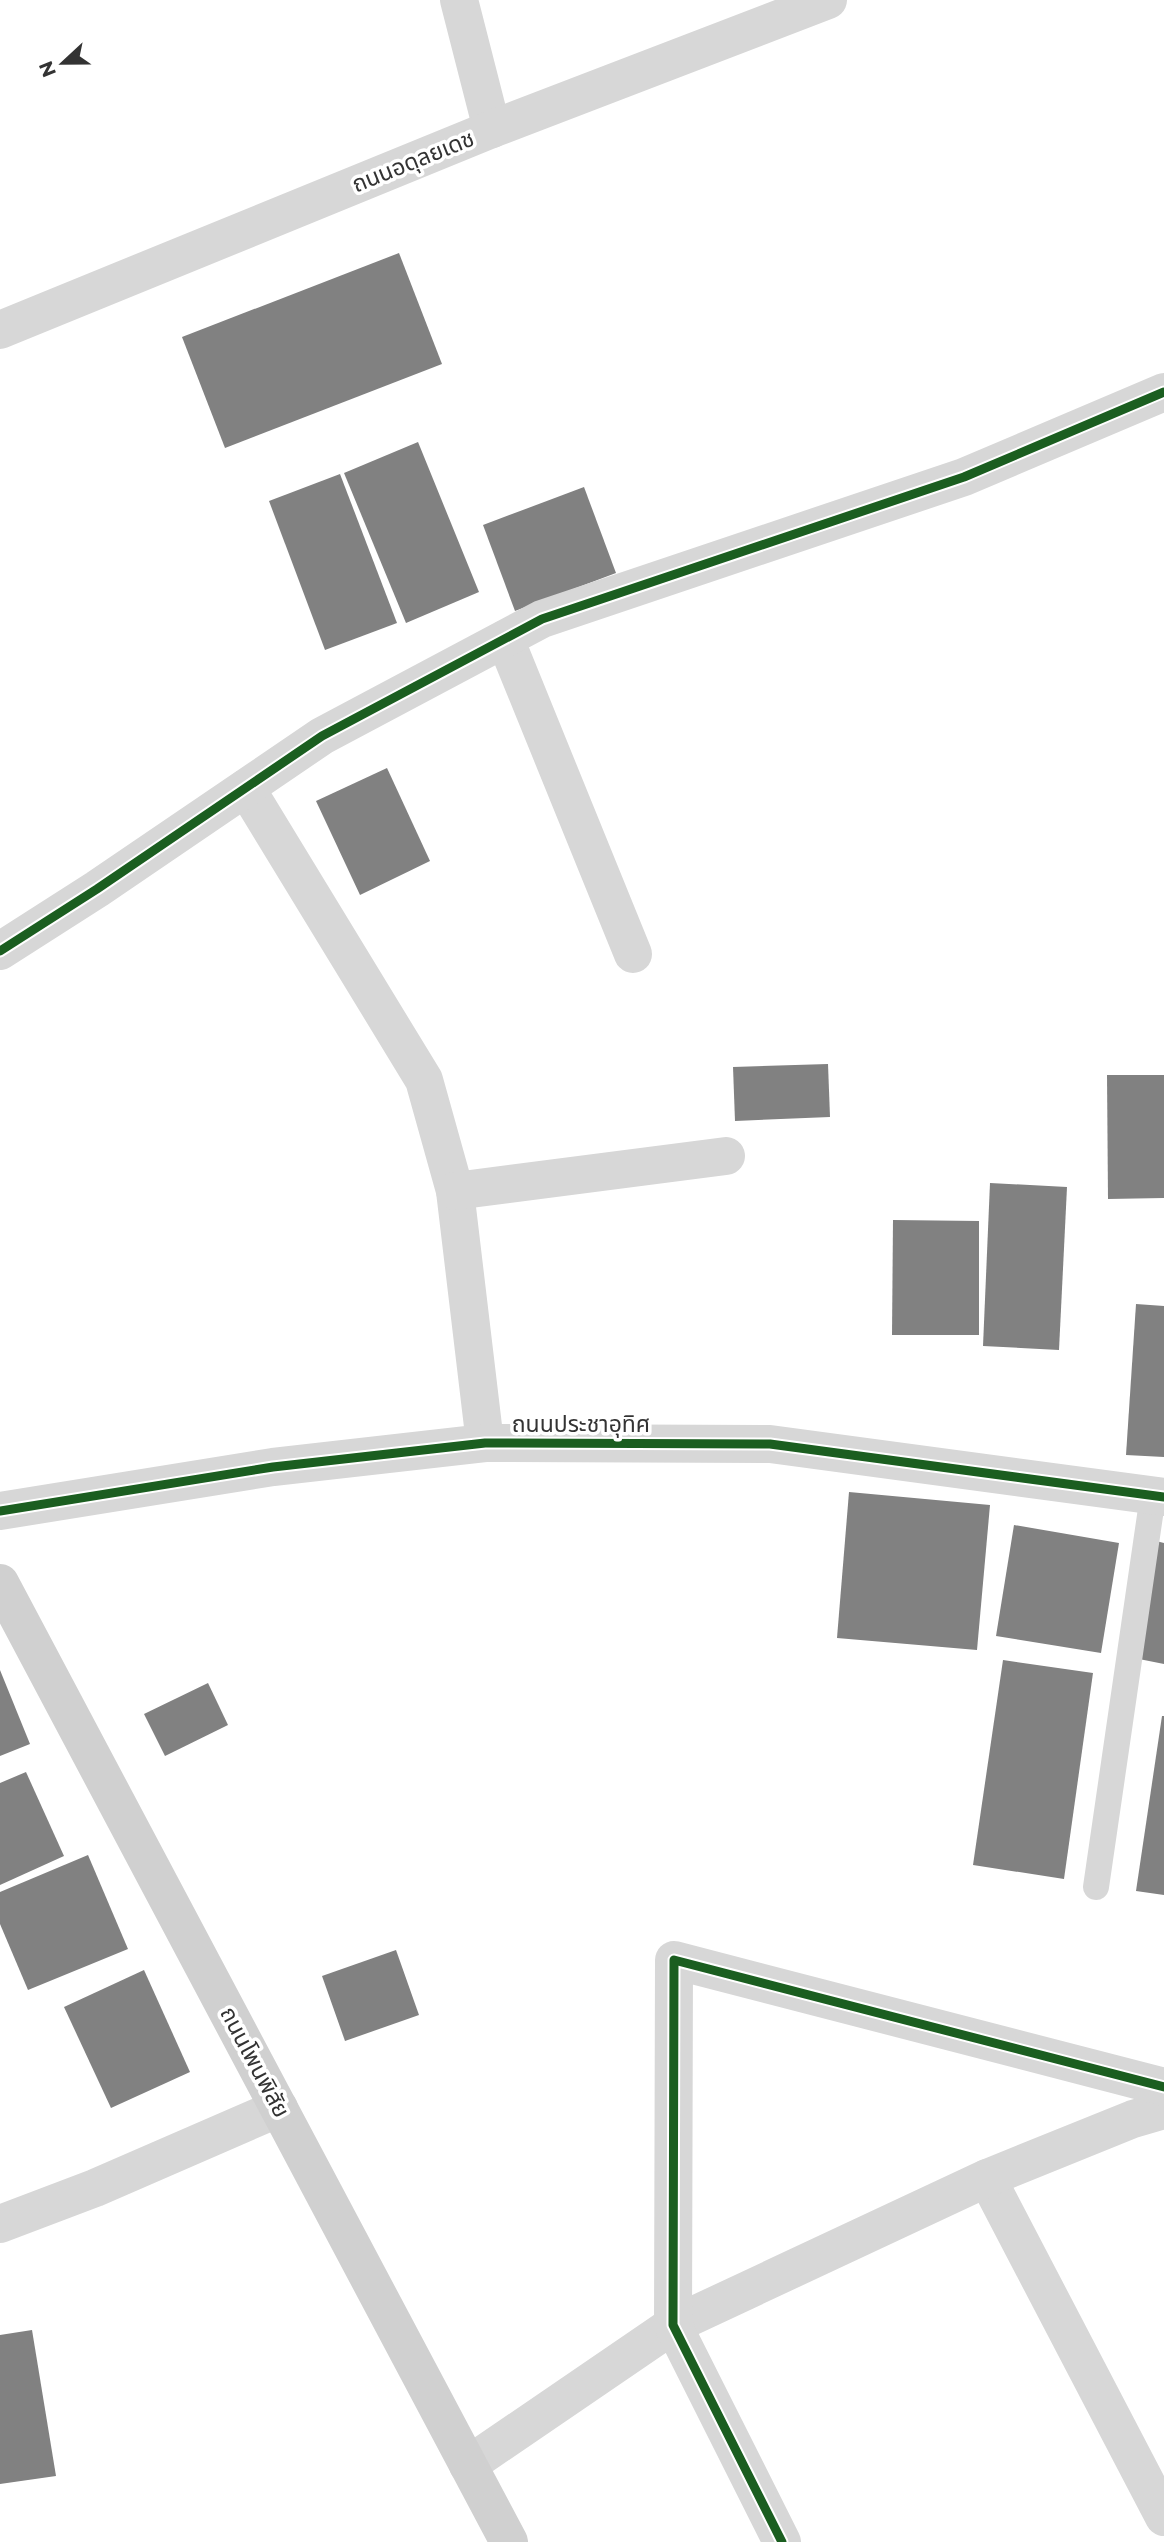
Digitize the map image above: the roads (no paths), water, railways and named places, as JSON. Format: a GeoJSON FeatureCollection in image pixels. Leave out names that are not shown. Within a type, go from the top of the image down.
{"type":"FeatureCollection","features":[{"type":"Feature","properties":{"kind":"street"},"geometry":{"type":"LineString","coordinates":[[459,0],[492,129]]}},
{"type":"Feature","properties":{"kind":"street","name":"ถนนอดุลยเดช"},"geometry":{"type":"LineString","coordinates":[[0,330],[775,10],[828,0]]}},
{"type":"Feature","properties":{"kind":"street"},"geometry":{"type":"LineString","coordinates":[[0,951],[97,889],[322,736],[542,619],[964,477],[1164,392]]}},
{"type":"Feature","properties":{"kind":"street"},"geometry":{"type":"LineString","coordinates":[[505,639],[633,954]]}},
{"type":"Feature","properties":{"kind":"street"},"geometry":{"type":"LineString","coordinates":[[246,788],[424,1080],[456,1191],[485,1443]]}},
{"type":"Feature","properties":{"kind":"street"},"geometry":{"type":"LineString","coordinates":[[456,1191],[726,1156]]}},
{"type":"Feature","properties":{"kind":"street","name":"ถนนประชาอุทิศ"},"geometry":{"type":"LineString","coordinates":[[0,1511],[273,1467],[485,1443],[770,1444],[1159,1496]]}},
{"type":"Feature","properties":{"kind":"street","name":"ถนนโพนพิสัย"},"geometry":{"type":"LineString","coordinates":[[0,1583],[509,2542]]}},
{"type":"Feature","properties":{"kind":"street"},"geometry":{"type":"LineString","coordinates":[[782,2542],[673,2325],[674,1960],[1164,2087]]}},
{"type":"Feature","properties":{"kind":"street"},"geometry":{"type":"LineString","coordinates":[[0,2224],[95,2188],[279,2108]]}},
{"type":"Feature","properties":{"kind":"street"},"geometry":{"type":"LineString","coordinates":[[468,2466],[673,2325],[987,2178],[1133,2119],[1164,2110]]}},
{"type":"Feature","properties":{"kind":"street"},"geometry":{"type":"LineString","coordinates":[[987,2178],[1164,2518]]}},
{"type":"Feature","properties":{"kind":"lane"},"geometry":{"type":"LineString","coordinates":[[1096,1887],[1159,1496]]}}]}
